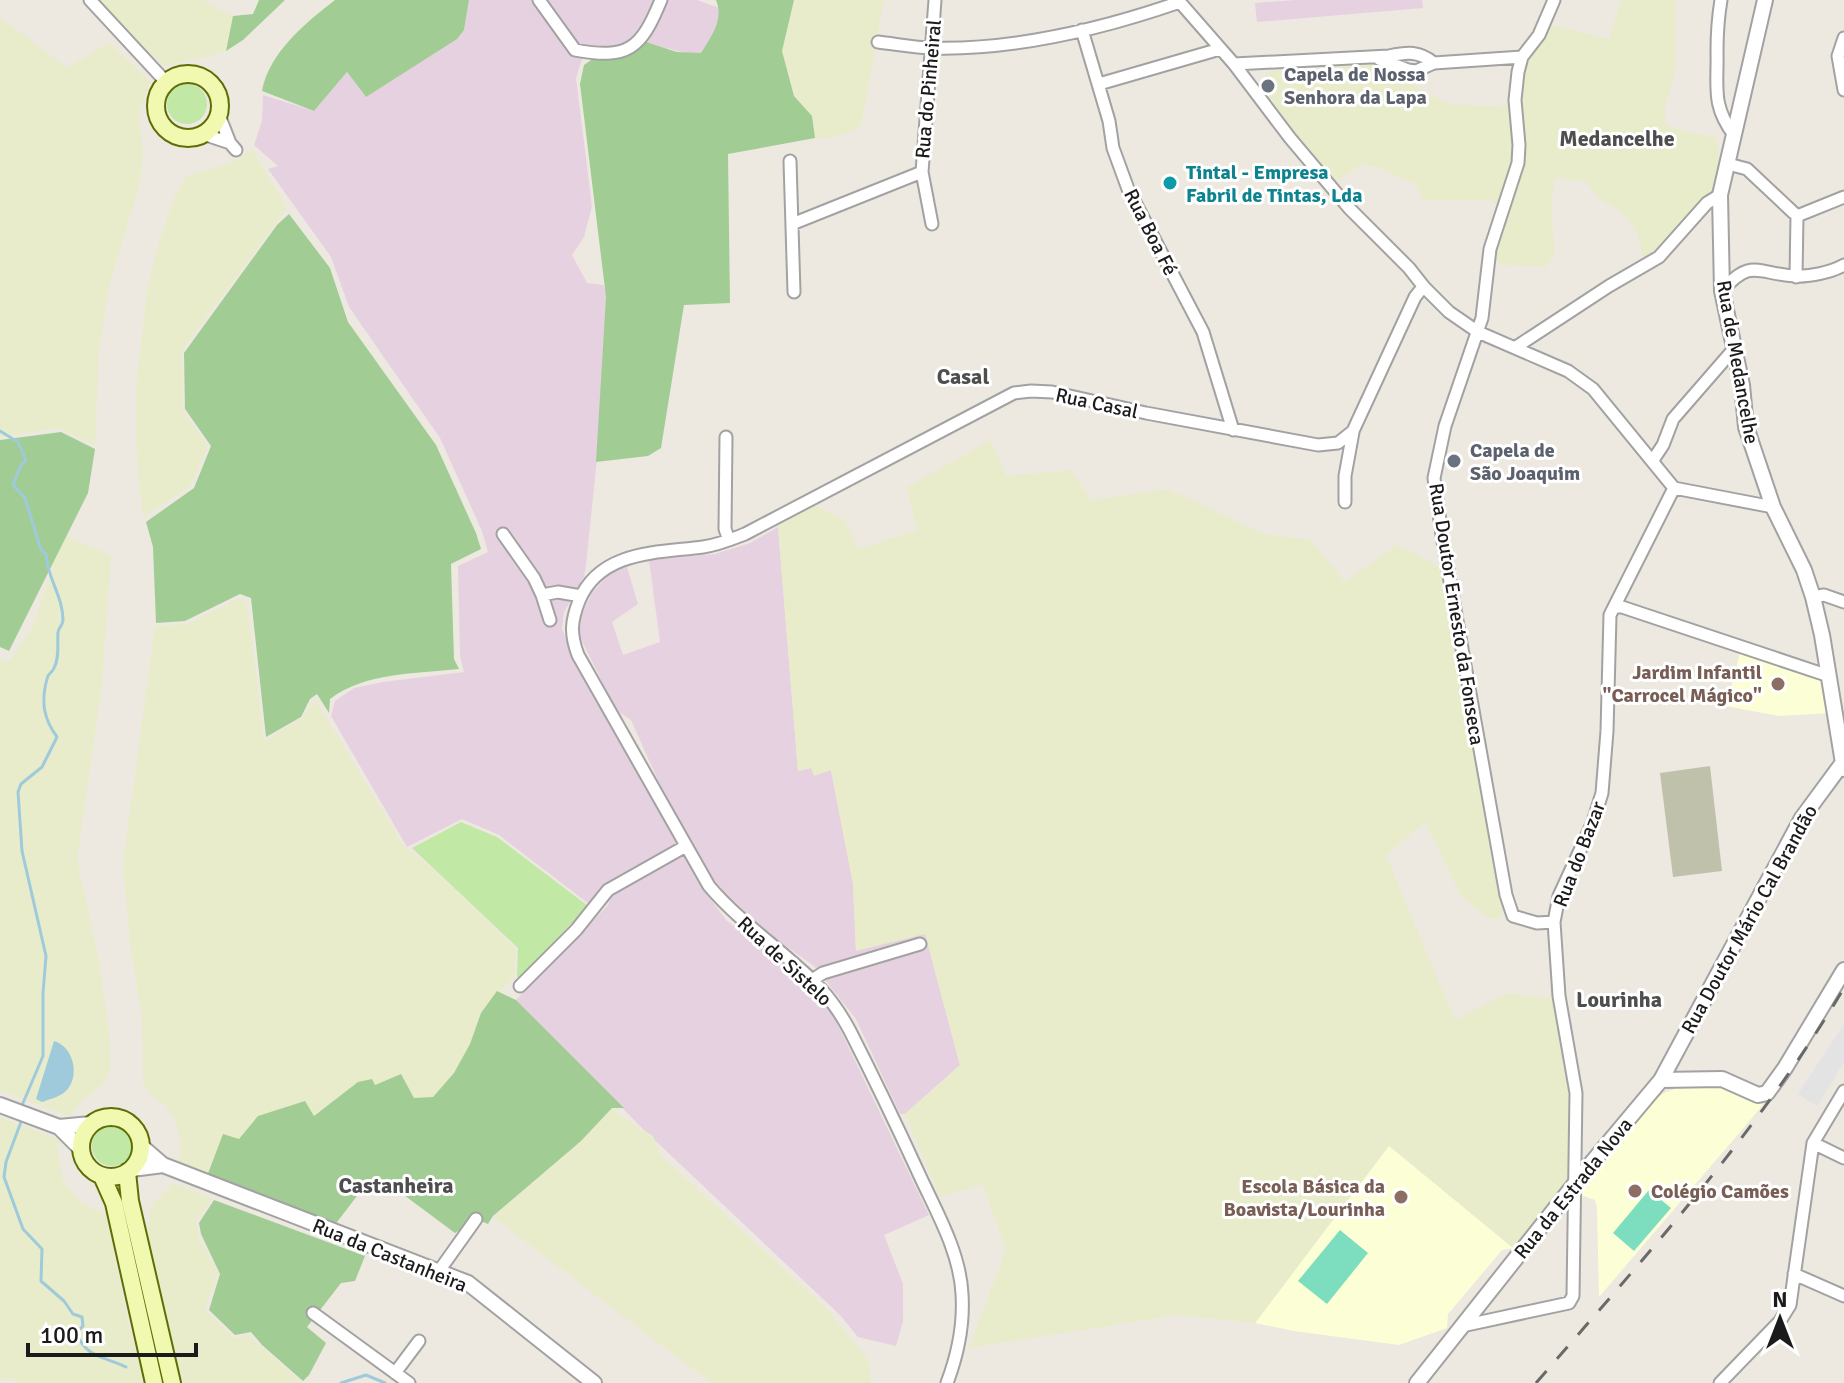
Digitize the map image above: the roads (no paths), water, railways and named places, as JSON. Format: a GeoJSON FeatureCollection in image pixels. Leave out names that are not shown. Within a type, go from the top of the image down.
{"type":"FeatureCollection","features":[{"type":"Feature","properties":{"kind":"main road"},"geometry":{"type":"LineString","coordinates":[[183,74],[192,74],[208,81],[219,96],[219,115],[203,134],[193,137],[173,134],[159,120],[156,100],[166,82],[183,74]]}},
{"type":"Feature","properties":{"kind":"main road"},"geometry":{"type":"LineString","coordinates":[[154,1383],[114,1203],[102,1176],[87,1165],[81,1149],[82,1140],[91,1124],[107,1117],[127,1121],[135,1128],[141,1146],[140,1155],[130,1171],[130,1201],[172,1383]]}},
{"type":"Feature","properties":{"kind":"main road"},"geometry":{"type":"LineString","coordinates":[[102,1176],[119,1176],[130,1171]]}},
{"type":"Feature","properties":{"kind":"street"},"geometry":{"type":"LineString","coordinates":[[90,0],[166,82]]}},
{"type":"Feature","properties":{"kind":"street"},"geometry":{"type":"LineString","coordinates":[[539,0],[575,50],[601,55],[624,52],[641,39],[661,0]]}},
{"type":"Feature","properties":{"kind":"street","name":"Rua do Pinheiral"},"geometry":{"type":"LineString","coordinates":[[932,224],[922,172],[935,0]]}},
{"type":"Feature","properties":{"kind":"street","name":"Rua Doutor Ernesto da Fonseca"},"geometry":{"type":"LineString","coordinates":[[1554,0],[1539,35],[1522,57],[1515,100],[1518,163],[1490,249],[1478,332],[1445,426],[1434,469],[1506,895],[1513,916],[1537,923],[1554,922]]}},
{"type":"Feature","properties":{"kind":"street"},"geometry":{"type":"LineString","coordinates":[[1721,0],[1715,37],[1715,90],[1722,117],[1734,135]]}},
{"type":"Feature","properties":{"kind":"street","name":"Rua de Medancelhe"},"geometry":{"type":"LineString","coordinates":[[1765,0],[1720,195],[1722,291],[1742,385],[1746,427],[1773,507],[1804,570],[1813,597],[1844,769]]}},
{"type":"Feature","properties":{"kind":"street"},"geometry":{"type":"LineString","coordinates":[[878,42],[933,48],[1023,42],[1082,30],[1179,1],[1234,64],[1290,138],[1349,208],[1449,312],[1478,332],[1568,371],[1593,389],[1674,488],[1773,507]]}},
{"type":"Feature","properties":{"kind":"street","name":"Rua Boa Fé"},"geometry":{"type":"LineString","coordinates":[[1082,30],[1099,84],[1113,148],[1128,189],[1203,332],[1233,430]]}},
{"type":"Feature","properties":{"kind":"street"},"geometry":{"type":"LineString","coordinates":[[1844,38],[1838,56],[1844,90]]}},
{"type":"Feature","properties":{"kind":"street"},"geometry":{"type":"LineString","coordinates":[[1099,84],[1220,49]]}},
{"type":"Feature","properties":{"kind":"street"},"geometry":{"type":"LineString","coordinates":[[1234,64],[1413,52],[1422,54],[1434,63]]}},
{"type":"Feature","properties":{"kind":"street"},"geometry":{"type":"LineString","coordinates":[[1373,56],[1416,71],[1434,63],[1522,57]]}},
{"type":"Feature","properties":{"kind":"street"},"geometry":{"type":"LineString","coordinates":[[203,134],[233,146],[219,115]]}},
{"type":"Feature","properties":{"kind":"street"},"geometry":{"type":"LineString","coordinates":[[790,161],[794,292]]}},
{"type":"Feature","properties":{"kind":"street"},"geometry":{"type":"LineString","coordinates":[[1728,164],[1747,169],[1797,216],[1796,277]]}},
{"type":"Feature","properties":{"kind":"street"},"geometry":{"type":"LineString","coordinates":[[792,224],[922,172]]}},
{"type":"Feature","properties":{"kind":"street"},"geometry":{"type":"LineString","coordinates":[[1516,347],[1659,257],[1707,203],[1720,195]]}},
{"type":"Feature","properties":{"kind":"street"},"geometry":{"type":"LineString","coordinates":[[1797,216],[1844,197]]}},
{"type":"Feature","properties":{"kind":"street"},"geometry":{"type":"LineString","coordinates":[[1722,291],[1735,275],[1743,271],[1756,269],[1796,277],[1844,265]]}},
{"type":"Feature","properties":{"kind":"street"},"geometry":{"type":"LineString","coordinates":[[1345,502],[1345,476],[1353,431],[1408,310],[1423,287]]}},
{"type":"Feature","properties":{"kind":"street"},"geometry":{"type":"LineString","coordinates":[[1653,460],[1663,445],[1673,419],[1733,350]]}},
{"type":"Feature","properties":{"kind":"street","name":"Rua Casal"},"geometry":{"type":"LineString","coordinates":[[581,596],[595,578],[617,562],[643,553],[707,546],[745,534],[1014,393],[1052,392],[1318,445],[1338,443],[1353,431]]}},
{"type":"Feature","properties":{"kind":"street"},"geometry":{"type":"LineString","coordinates":[[726,437],[725,518],[729,540]]}},
{"type":"Feature","properties":{"kind":"street","name":"Rua do Bazar"},"geometry":{"type":"LineString","coordinates":[[1462,1326],[1569,1303],[1571,1300],[1576,1093],[1559,996],[1554,922],[1559,896],[1593,822],[1602,793],[1610,615],[1674,488]]}},
{"type":"Feature","properties":{"kind":"street"},"geometry":{"type":"LineString","coordinates":[[503,534],[534,578],[550,620]]}},
{"type":"Feature","properties":{"kind":"street"},"geometry":{"type":"LineString","coordinates":[[542,595],[558,592],[581,596]]}},
{"type":"Feature","properties":{"kind":"street"},"geometry":{"type":"LineString","coordinates":[[1813,597],[1824,595],[1844,602]]}},
{"type":"Feature","properties":{"kind":"street","name":"Rua de Sistelo"},"geometry":{"type":"LineString","coordinates":[[581,596],[572,618],[571,636],[578,655],[709,886],[729,910],[812,980],[838,1010],[928,1192],[955,1259],[962,1291],[963,1326],[947,1383]]}},
{"type":"Feature","properties":{"kind":"street"},"geometry":{"type":"LineString","coordinates":[[1615,607],[1829,676]]}},
{"type":"Feature","properties":{"kind":"street","name":"Rua Doutor Mário Cal Brandão"},"geometry":{"type":"LineString","coordinates":[[1661,1080],[1802,818],[1844,762]]}},
{"type":"Feature","properties":{"kind":"street"},"geometry":{"type":"LineString","coordinates":[[520,986],[576,930],[608,890],[686,846]]}},
{"type":"Feature","properties":{"kind":"street"},"geometry":{"type":"LineString","coordinates":[[812,980],[823,973],[920,944]]}},
{"type":"Feature","properties":{"kind":"street"},"geometry":{"type":"LineString","coordinates":[[1661,1080],[1722,1079],[1758,1095],[1767,1093],[1844,970]]}},
{"type":"Feature","properties":{"kind":"street","name":"Rua da Estrada Nova"},"geometry":{"type":"LineString","coordinates":[[1417,1383],[1661,1080]]}},
{"type":"Feature","properties":{"kind":"street"},"geometry":{"type":"LineString","coordinates":[[1720,1383],[1790,1305],[1813,1143],[1844,1091]]}},
{"type":"Feature","properties":{"kind":"street"},"geometry":{"type":"LineString","coordinates":[[0,1105],[59,1127],[81,1149]]}},
{"type":"Feature","properties":{"kind":"street"},"geometry":{"type":"LineString","coordinates":[[59,1127],[91,1124]]}},
{"type":"Feature","properties":{"kind":"street"},"geometry":{"type":"LineString","coordinates":[[1813,1143],[1844,1158]]}},
{"type":"Feature","properties":{"kind":"street","name":"Rua da Castanheira"},"geometry":{"type":"LineString","coordinates":[[141,1146],[163,1165],[468,1283],[594,1383]]}},
{"type":"Feature","properties":{"kind":"street","name":"Rua da Castanheira"},"geometry":{"type":"LineString","coordinates":[[130,1171],[163,1165]]}},
{"type":"Feature","properties":{"kind":"street"},"geometry":{"type":"LineString","coordinates":[[439,1271],[476,1219]]}},
{"type":"Feature","properties":{"kind":"street"},"geometry":{"type":"LineString","coordinates":[[1794,1274],[1844,1296]]}},
{"type":"Feature","properties":{"kind":"street"},"geometry":{"type":"LineString","coordinates":[[313,1313],[409,1383]]}},
{"type":"Feature","properties":{"kind":"street"},"geometry":{"type":"LineString","coordinates":[[395,1373],[419,1341]]}},
{"type":"Feature","properties":{"kind":"water"},"geometry":{"type":"Polygon","coordinates":[[[54,1041],[70,1055],[73,1078],[64,1093],[42,1102],[36,1099],[54,1041]]]}},
{"type":"Feature","properties":{"kind":"waterway"},"geometry":{"type":"LineString","coordinates":[[0,431],[18,442],[26,460],[13,485],[25,498],[41,550],[46,554],[63,620],[58,632],[57,659],[44,695],[46,716],[57,737],[42,767],[21,784],[18,792],[22,851],[46,956],[43,1056],[23,1103]]}},
{"type":"Feature","properties":{"kind":"waterway"},"geometry":{"type":"LineString","coordinates":[[21,1122],[6,1162],[4,1177],[23,1229],[42,1249],[41,1281],[64,1301],[73,1314],[82,1317],[83,1326],[77,1332],[84,1347],[126,1367]]}},
{"type":"Feature","properties":{"kind":"waterway"},"geometry":{"type":"LineString","coordinates":[[341,1383],[366,1375],[385,1383]]}},
{"type":"Feature","properties":{"kind":"railway"},"geometry":{"type":"LineString","coordinates":[[1536,1383],[1738,1143],[1811,1041],[1844,988]]}},
{"type":"Feature","properties":{"kind":"place","name":"Capela de Nossa Senhora da Lapa"},"geometry":{"type":"Point","coordinates":[1268,86]}},
{"type":"Feature","properties":{"kind":"place","name":"Tintal - Empresa Fabril de Tintas, Lda"},"geometry":{"type":"Point","coordinates":[1170,183]}},
{"type":"Feature","properties":{"kind":"place","name":"Capela de São Joaquim"},"geometry":{"type":"Point","coordinates":[1454,461]}},
{"type":"Feature","properties":{"kind":"place","name":"Jardim Infantil \"Carrocel Mágico\""},"geometry":{"type":"Point","coordinates":[1778,684]}},
{"type":"Feature","properties":{"kind":"place","name":"Colégio Camões"},"geometry":{"type":"Point","coordinates":[1635,1191]}},
{"type":"Feature","properties":{"kind":"place","name":"Escola Básica da Boavista/Lourinha"},"geometry":{"type":"Point","coordinates":[1401,1197]}},
{"type":"Feature","properties":{"kind":"district","name":"Medancelhe"},"geometry":{"type":"Point","coordinates":[1617,138]}},
{"type":"Feature","properties":{"kind":"district","name":"Casal"},"geometry":{"type":"Point","coordinates":[963,376]}},
{"type":"Feature","properties":{"kind":"district","name":"Lourinha"},"geometry":{"type":"Point","coordinates":[1619,999]}},
{"type":"Feature","properties":{"kind":"district","name":"Castanheira"},"geometry":{"type":"Point","coordinates":[396,1185]}}]}
